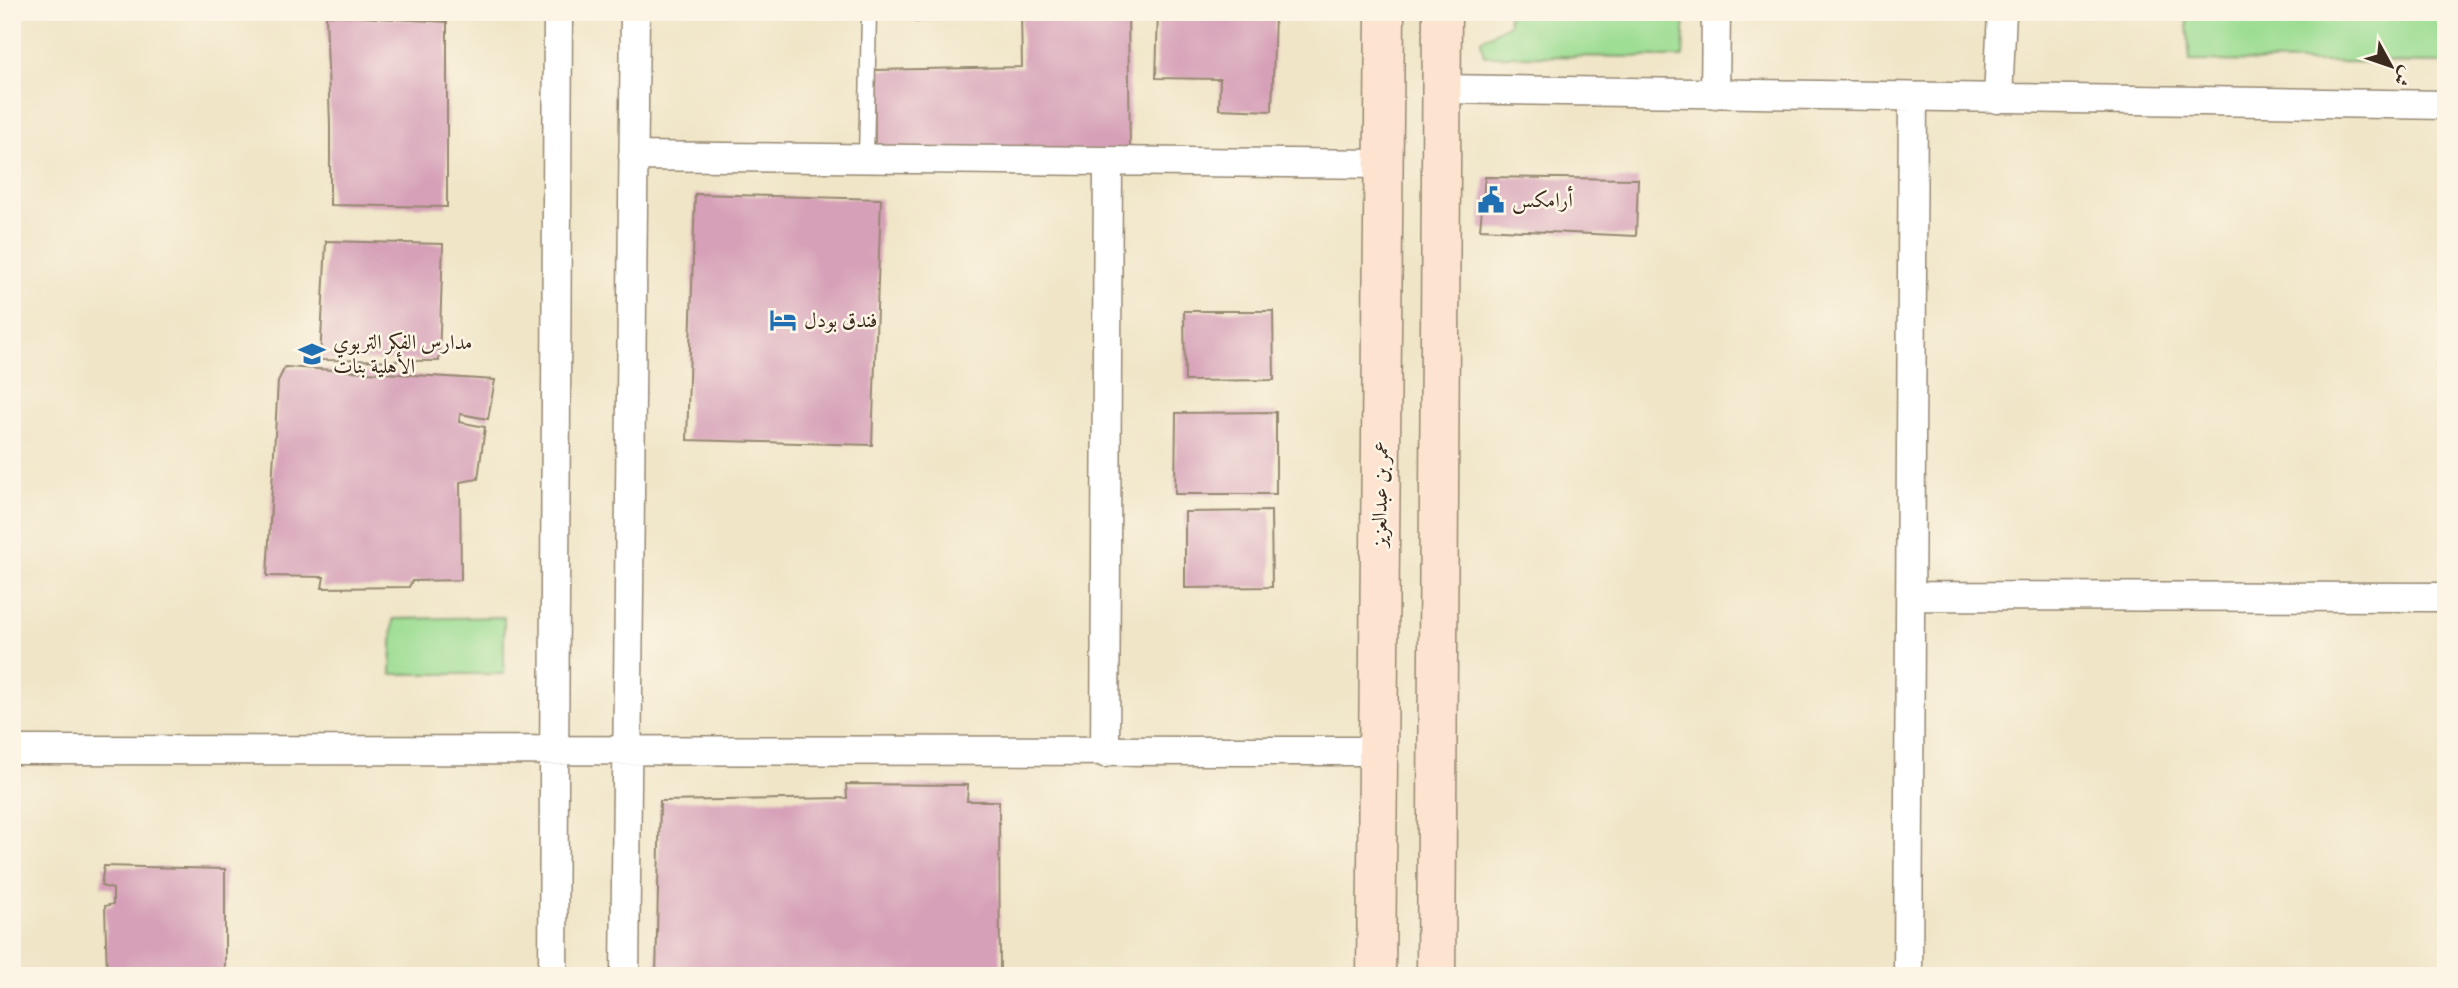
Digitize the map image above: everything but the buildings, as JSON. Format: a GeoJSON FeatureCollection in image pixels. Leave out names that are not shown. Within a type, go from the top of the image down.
{"type":"FeatureCollection","features":[{"type":"Feature","properties":{"kind":"street"},"geometry":{"type":"LineString","coordinates":[[553,976],[558,12]]}},
{"type":"Feature","properties":{"kind":"street"},"geometry":{"type":"LineString","coordinates":[[625,976],[635,12]]}},
{"type":"Feature","properties":{"kind":"street","name":"عمر بن عبدالعزيز"},"geometry":{"type":"LineString","coordinates":[[1376,976],[1385,12]]}},
{"type":"Feature","properties":{"kind":"street"},"geometry":{"type":"LineString","coordinates":[[1436,976],[1442,12]]}},
{"type":"Feature","properties":{"kind":"street"},"geometry":{"type":"LineString","coordinates":[[1715,94],[1716,12]]}},
{"type":"Feature","properties":{"kind":"street"},"geometry":{"type":"LineString","coordinates":[[1998,99],[2002,12]]}},
{"type":"Feature","properties":{"kind":"street"},"geometry":{"type":"LineString","coordinates":[[1442,89],[2446,105]]}},
{"type":"Feature","properties":{"kind":"street"},"geometry":{"type":"LineString","coordinates":[[1908,976],[1913,97]]}},
{"type":"Feature","properties":{"kind":"street"},"geometry":{"type":"LineString","coordinates":[[634,156],[1384,164]]}},
{"type":"Feature","properties":{"kind":"street"},"geometry":{"type":"LineString","coordinates":[[1105,752],[1108,162]]}},
{"type":"Feature","properties":{"kind":"street"},"geometry":{"type":"LineString","coordinates":[[1910,596],[2446,597]]}},
{"type":"Feature","properties":{"kind":"street"},"geometry":{"type":"LineString","coordinates":[[12,750],[1378,751]]}},
{"type":"Feature","properties":{"kind":"lane"},"geometry":{"type":"LineString","coordinates":[[866,159],[869,12]]}},
{"type":"Feature","properties":{"kind":"green space"},"geometry":{"type":"Polygon","coordinates":[[[1508,12],[1685,12],[1683,57],[1484,56],[1481,40],[1509,24],[1508,12]]]}},
{"type":"Feature","properties":{"kind":"green space"},"geometry":{"type":"Polygon","coordinates":[[[2186,12],[2446,12],[2446,63],[2190,61],[2186,12]]]}},
{"type":"Feature","properties":{"kind":"green space"},"geometry":{"type":"Polygon","coordinates":[[[504,617],[504,674],[391,674],[393,619],[504,617]]]}},
{"type":"Feature","properties":{"kind":"place","name":"أرامكس"},"geometry":{"type":"Point","coordinates":[1491,200]}},
{"type":"Feature","properties":{"kind":"place","name":"فندق بودل"},"geometry":{"type":"Point","coordinates":[783,320]}},
{"type":"Feature","properties":{"kind":"place","name":"مدارس الفكر التربوي الأهلية بنات"},"geometry":{"type":"Point","coordinates":[312,354]}}]}
